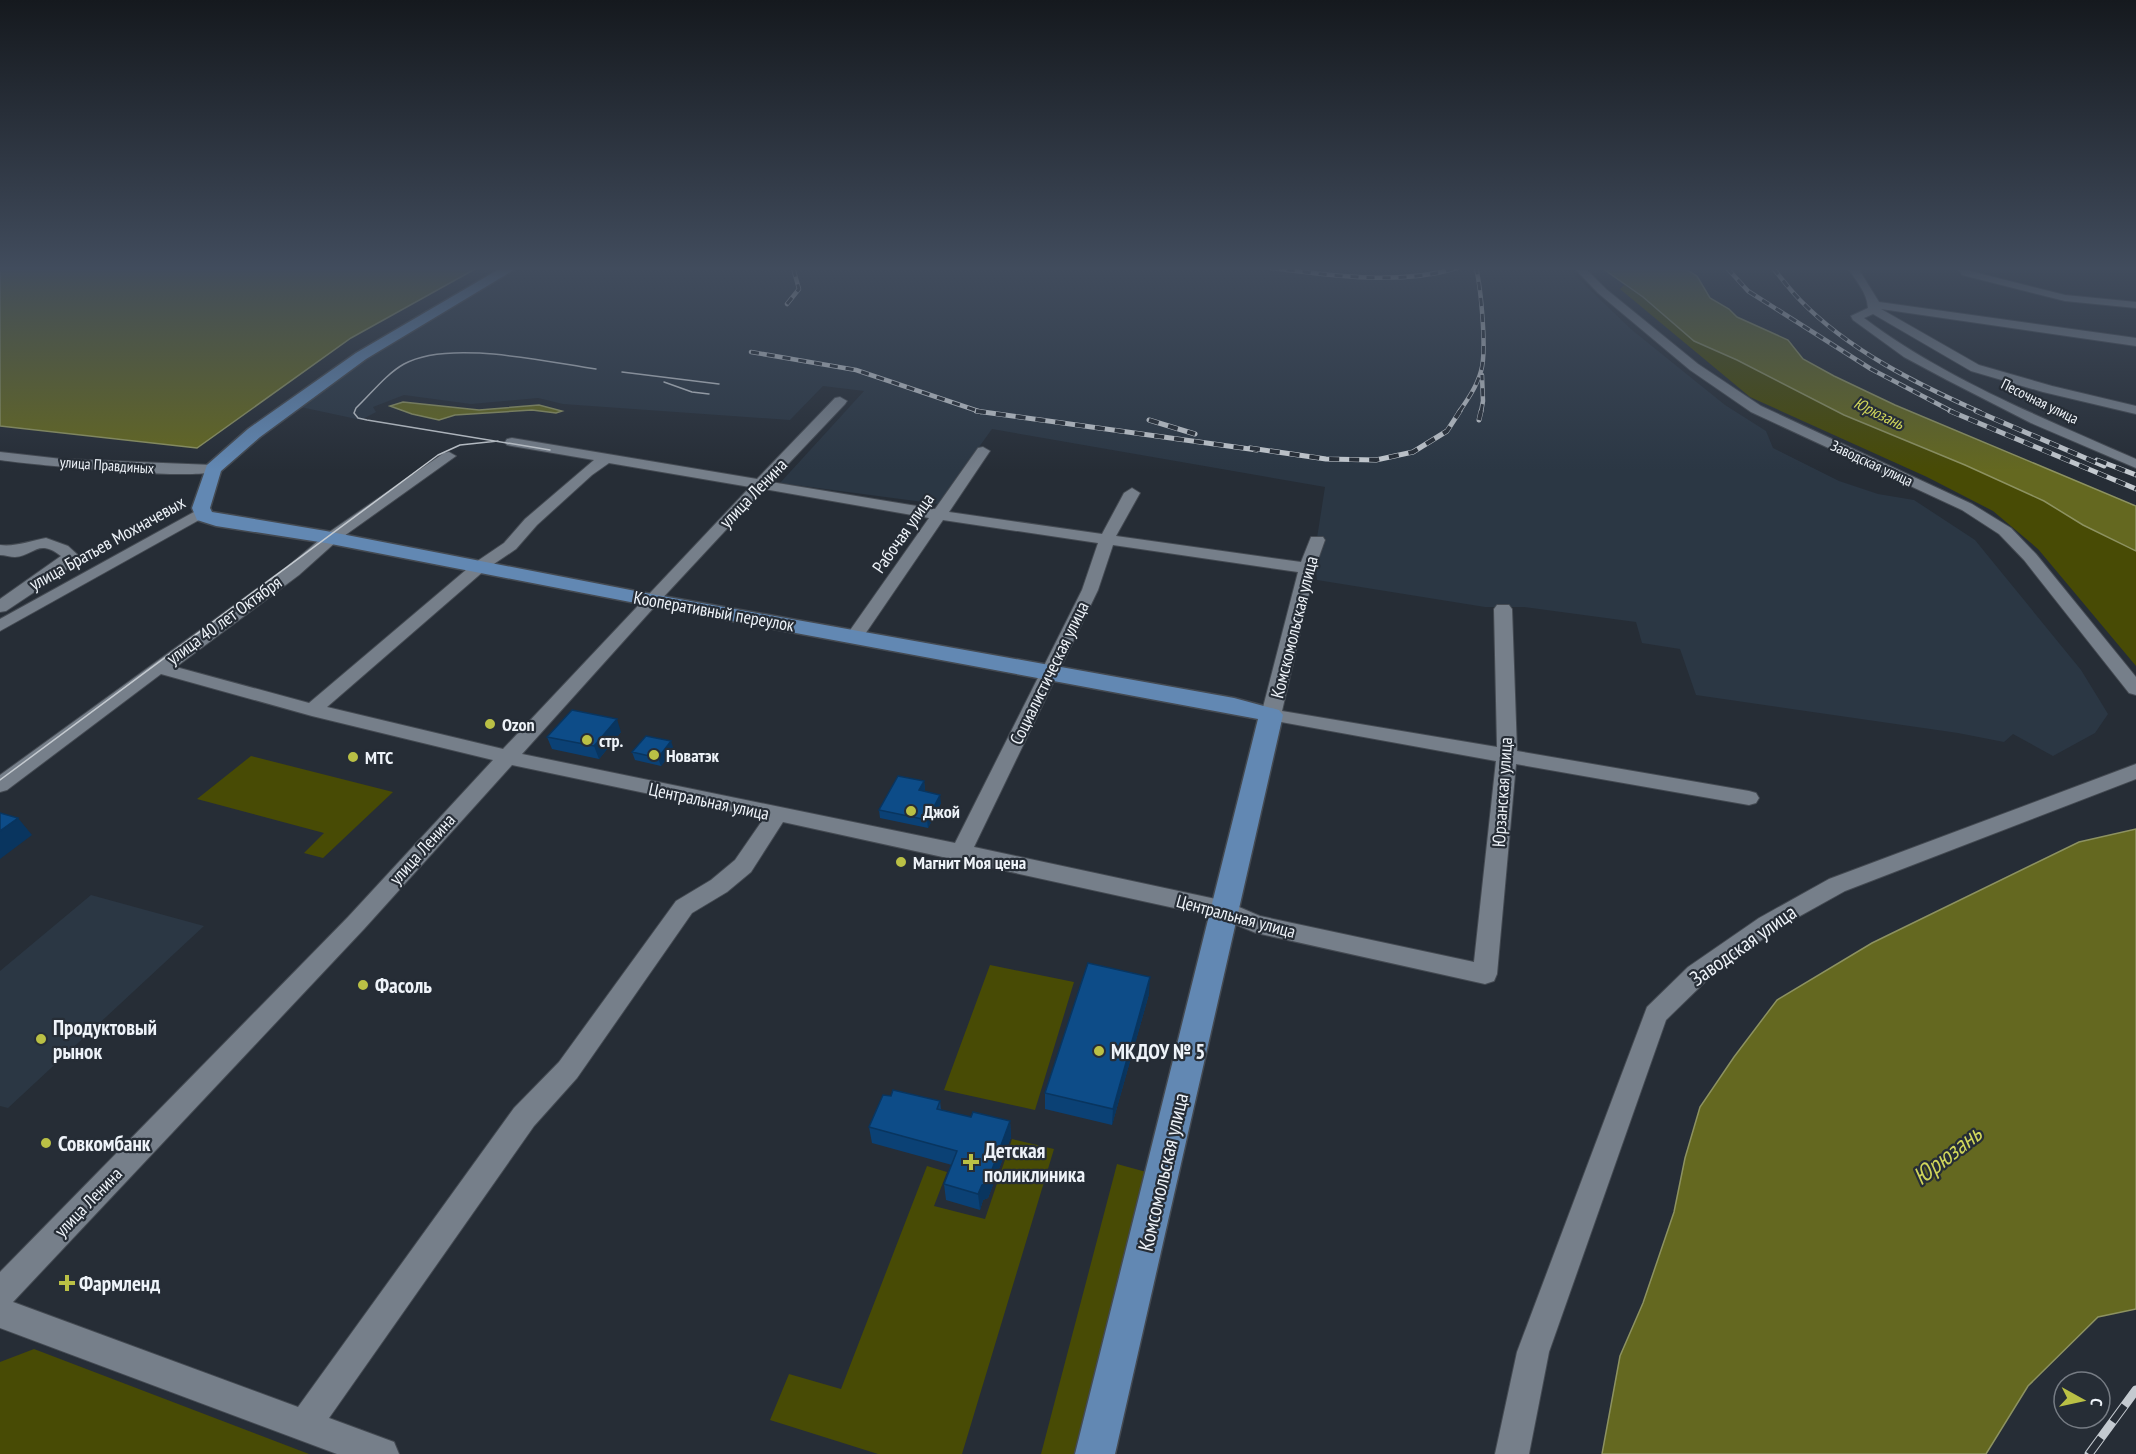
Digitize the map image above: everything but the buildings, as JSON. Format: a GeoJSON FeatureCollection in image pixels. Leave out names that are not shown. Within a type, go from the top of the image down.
{"type":"FeatureCollection","features":[{"type":"Feature","properties":{"kind":"main road"},"geometry":{"type":"LineString","coordinates":[[203,512],[201,508],[213,469],[254,433],[343,369],[398,336]]}},
{"type":"Feature","properties":{"kind":"main road","name":"Кооперативный переулок"},"geometry":{"type":"LineString","coordinates":[[203,512],[204,516],[216,520],[331,538],[651,600],[1050,671],[1272,715]]}},
{"type":"Feature","properties":{"kind":"main road","name":"Комсомольская улица"},"geometry":{"type":"LineString","coordinates":[[1095,1454],[1272,715]]}},
{"type":"Feature","properties":{"kind":"street","name":"Заводская улица"},"geometry":{"type":"LineString","coordinates":[[1657,336],[1695,367],[1756,409],[1967,507],[2005,531],[2030,557],[2136,689]]}},
{"type":"Feature","properties":{"kind":"street","name":"Песочная улица"},"geometry":{"type":"LineString","coordinates":[[1882,336],[1908,354],[2036,420],[2136,464]]}},
{"type":"Feature","properties":{"kind":"street"},"geometry":{"type":"LineString","coordinates":[[1916,336],[1975,368],[2048,389],[2136,410]]}},
{"type":"Feature","properties":{"kind":"street"},"geometry":{"type":"LineString","coordinates":[[2084,336],[2136,342]]}},
{"type":"Feature","properties":{"kind":"street","name":"улица Ленина"},"geometry":{"type":"LineString","coordinates":[[0,1294],[356,922],[651,600],[840,401]]}},
{"type":"Feature","properties":{"kind":"street"},"geometry":{"type":"LineString","coordinates":[[512,442],[940,515],[1307,568]]}},
{"type":"Feature","properties":{"kind":"street","name":"Рабочая улица"},"geometry":{"type":"LineString","coordinates":[[855,636],[983,451]]}},
{"type":"Feature","properties":{"kind":"street","name":"улица Правдиных"},"geometry":{"type":"LineString","coordinates":[[0,456],[172,470],[213,469]]}},
{"type":"Feature","properties":{"kind":"street","name":"улица 40 лет Октября"},"geometry":{"type":"LineString","coordinates":[[0,785],[45,750],[64,740],[148,673],[170,661],[292,571],[331,538],[448,456]]}},
{"type":"Feature","properties":{"kind":"street"},"geometry":{"type":"LineString","coordinates":[[312,710],[479,567],[510,546],[531,522],[587,472],[607,458]]}},
{"type":"Feature","properties":{"kind":"street","name":"Социалистическая улица"},"geometry":{"type":"LineString","coordinates":[[961,852],[1090,590],[1107,538],[1132,494]]}},
{"type":"Feature","properties":{"kind":"street","name":"улица Братьев Мохначевых"},"geometry":{"type":"LineString","coordinates":[[0,626],[203,512]]}},
{"type":"Feature","properties":{"kind":"street","name":"Комскомольская улица"},"geometry":{"type":"LineString","coordinates":[[1272,715],[1307,568],[1317,540]]}},
{"type":"Feature","properties":{"kind":"street"},"geometry":{"type":"LineString","coordinates":[[0,607],[57,569],[71,556],[62,549],[46,543],[26,546],[5,554]]}},
{"type":"Feature","properties":{"kind":"street","name":"Юрзанская улица"},"geometry":{"type":"LineString","coordinates":[[1485,974],[1507,754],[1503,609]]}},
{"type":"Feature","properties":{"kind":"street","name":"Центральная улица"},"geometry":{"type":"LineString","coordinates":[[170,661],[166,670],[312,710],[506,757],[1225,910],[1256,924],[1485,974]]}},
{"type":"Feature","properties":{"kind":"street"},"geometry":{"type":"LineString","coordinates":[[1272,715],[1507,754],[1749,798]]}},
{"type":"Feature","properties":{"kind":"street","name":"Заводская улица"},"geometry":{"type":"LineString","coordinates":[[1512,1454],[1533,1352],[1656,1014],[1697,974],[1767,924],[1837,885],[2136,771]]}},
{"type":"Feature","properties":{"kind":"street"},"geometry":{"type":"LineString","coordinates":[[305,1425],[524,1117],[568,1070],[684,907],[719,886],[743,866],[777,815]]}},
{"type":"Feature","properties":{"kind":"street"},"geometry":{"type":"LineString","coordinates":[[0,1313],[382,1454]]}},
{"type":"Feature","properties":{"kind":"shaded area"},"geometry":{"type":"Polygon","coordinates":[[[399,336],[1639,336],[1725,405],[1766,431],[1773,448],[1839,481],[1878,494],[1914,500],[1975,540],[2081,670],[2108,714],[2095,733],[2053,756],[2013,734],[2004,742],[1958,733],[1696,695],[1680,649],[1642,643],[1636,622],[1524,607],[1485,607],[1317,580],[1314,557],[1325,487],[992,429],[938,504],[780,483],[864,391],[823,386],[790,420],[563,404],[538,398],[471,404],[404,395],[373,407],[376,412],[361,420],[296,406],[350,365],[399,336]]]}},
{"type":"Feature","properties":{"kind":"shaded area"},"geometry":{"type":"Polygon","coordinates":[[[1676,336],[1688,336],[1694,341],[1737,360],[1844,415],[1965,465],[2044,501],[2084,525],[2136,551],[2136,666],[2038,549],[1993,511],[1927,477],[1750,397],[1676,336]]]}},
{"type":"Feature","properties":{"kind":"shaded area"},"geometry":{"type":"Polygon","coordinates":[[[251,756],[393,792],[323,858],[304,853],[324,833],[197,799],[251,756]]]}},
{"type":"Feature","properties":{"kind":"shaded area","name":"Продуктовый рынок"},"geometry":{"type":"Polygon","coordinates":[[[91,895],[204,926],[8,1108],[0,1106],[0,971],[91,895]]]}},
{"type":"Feature","properties":{"kind":"shaded area"},"geometry":{"type":"Polygon","coordinates":[[[990,965],[1074,982],[1035,1110],[944,1090],[990,965]]]}},
{"type":"Feature","properties":{"kind":"shaded area"},"geometry":{"type":"Polygon","coordinates":[[[1012,1139],[1054,1149],[962,1454],[878,1454],[770,1420],[789,1374],[841,1389],[927,1166],[947,1172],[934,1206],[985,1219],[1012,1139]]]}},
{"type":"Feature","properties":{"kind":"shaded area"},"geometry":{"type":"Polygon","coordinates":[[[1117,1164],[1150,1173],[1084,1454],[1041,1454],[1117,1164]]]}},
{"type":"Feature","properties":{"kind":"shaded area"},"geometry":{"type":"Polygon","coordinates":[[[34,1349],[309,1454],[0,1454],[0,1362],[34,1349]]]}},
{"type":"Feature","properties":{"kind":"water"},"geometry":{"type":"Polygon","coordinates":[[[0,336],[355,336],[197,448],[0,426],[0,336]]]}},
{"type":"Feature","properties":{"kind":"water","name":"Юрюзань"},"geometry":{"type":"Polygon","coordinates":[[[1688,336],[1779,336],[1788,340],[1803,359],[1834,376],[1895,405],[2136,506],[2136,551],[2083,525],[2044,501],[1965,465],[1844,415],[1737,360],[1694,341],[1688,336]]]}},
{"type":"Feature","properties":{"kind":"water"},"geometry":{"type":"Polygon","coordinates":[[[403,402],[479,410],[539,405],[562,411],[556,413],[532,410],[455,415],[439,420],[390,406],[403,402]]]}},
{"type":"Feature","properties":{"kind":"water","name":"Юрюзань"},"geometry":{"type":"Polygon","coordinates":[[[2136,829],[2136,1309],[2098,1317],[2028,1386],[1986,1454],[1602,1454],[1620,1356],[1643,1303],[1674,1212],[1685,1158],[1700,1107],[1777,1000],[1872,943],[2079,842],[2136,829]]]}},
{"type":"Feature","properties":{"kind":"tram line"},"geometry":{"type":"LineString","coordinates":[[496,441],[367,420],[358,418],[354,413],[356,408],[391,373],[404,364],[423,357],[446,353],[498,354],[596,369]]}},
{"type":"Feature","properties":{"kind":"tram line"},"geometry":{"type":"LineString","coordinates":[[622,372],[719,384]]}},
{"type":"Feature","properties":{"kind":"tram line"},"geometry":{"type":"LineString","coordinates":[[664,382],[692,392],[709,394]]}},
{"type":"Feature","properties":{"kind":"tram line"},"geometry":{"type":"LineString","coordinates":[[0,780],[438,455],[460,445],[496,441]]}},
{"type":"Feature","properties":{"kind":"tram line"},"geometry":{"type":"LineString","coordinates":[[496,441],[550,450]]}},
{"type":"Feature","properties":{"kind":"railway"},"geometry":{"type":"LineString","coordinates":[[1459,412],[1481,371],[1483,336]]}},
{"type":"Feature","properties":{"kind":"railway"},"geometry":{"type":"LineString","coordinates":[[1819,336],[1871,369],[1953,412]]}},
{"type":"Feature","properties":{"kind":"railway"},"geometry":{"type":"LineString","coordinates":[[1841,336],[1884,364],[1980,412]]}},
{"type":"Feature","properties":{"kind":"railway"},"geometry":{"type":"LineString","coordinates":[[751,352],[856,370],[979,411]]}},
{"type":"Feature","properties":{"kind":"railway"},"geometry":{"type":"LineString","coordinates":[[1481,412],[1482,375]]}},
{"type":"Feature","properties":{"kind":"railway"},"geometry":{"type":"LineString","coordinates":[[979,411],[1257,450]]}},
{"type":"Feature","properties":{"kind":"railway"},"geometry":{"type":"LineString","coordinates":[[1250,448],[1326,459],[1376,460],[1413,452],[1447,431],[1460,411]]}},
{"type":"Feature","properties":{"kind":"railway"},"geometry":{"type":"LineString","coordinates":[[1479,420],[1481,411]]}},
{"type":"Feature","properties":{"kind":"railway"},"geometry":{"type":"LineString","coordinates":[[1950,411],[2136,489]]}},
{"type":"Feature","properties":{"kind":"railway"},"geometry":{"type":"LineString","coordinates":[[1976,411],[2104,466]]}},
{"type":"Feature","properties":{"kind":"railway"},"geometry":{"type":"LineString","coordinates":[[1149,420],[1195,434]]}},
{"type":"Feature","properties":{"kind":"railway"},"geometry":{"type":"LineString","coordinates":[[2097,460],[2136,475]]}},
{"type":"Feature","properties":{"kind":"railway"},"geometry":{"type":"LineString","coordinates":[[2089,1454],[2136,1390]]}},
{"type":"Feature","properties":{"kind":"place","name":"Ozon"},"geometry":{"type":"Point","coordinates":[490,724]}},
{"type":"Feature","properties":{"kind":"place","name":"стр."},"geometry":{"type":"Point","coordinates":[587,740]}},
{"type":"Feature","properties":{"kind":"place","name":"Новатэк"},"geometry":{"type":"Point","coordinates":[654,755]}},
{"type":"Feature","properties":{"kind":"place","name":"МТС"},"geometry":{"type":"Point","coordinates":[353,757]}},
{"type":"Feature","properties":{"kind":"place","name":"Джой"},"geometry":{"type":"Point","coordinates":[911,811]}},
{"type":"Feature","properties":{"kind":"place","name":"Магнит Моя цена"},"geometry":{"type":"Point","coordinates":[901,862]}},
{"type":"Feature","properties":{"kind":"place","name":"Фасоль"},"geometry":{"type":"Point","coordinates":[363,985]}},
{"type":"Feature","properties":{"kind":"place","name":"Продуктовый рынок"},"geometry":{"type":"Point","coordinates":[41,1039]}},
{"type":"Feature","properties":{"kind":"place","name":"МКДОУ № 5"},"geometry":{"type":"Point","coordinates":[1099,1051]}},
{"type":"Feature","properties":{"kind":"place","name":"Совкомбанк"},"geometry":{"type":"Point","coordinates":[46,1143]}},
{"type":"Feature","properties":{"kind":"place","name":"Детская поликлиника"},"geometry":{"type":"Point","coordinates":[971,1162]}},
{"type":"Feature","properties":{"kind":"place","name":"Фармленд"},"geometry":{"type":"Point","coordinates":[67,1283]}}]}
